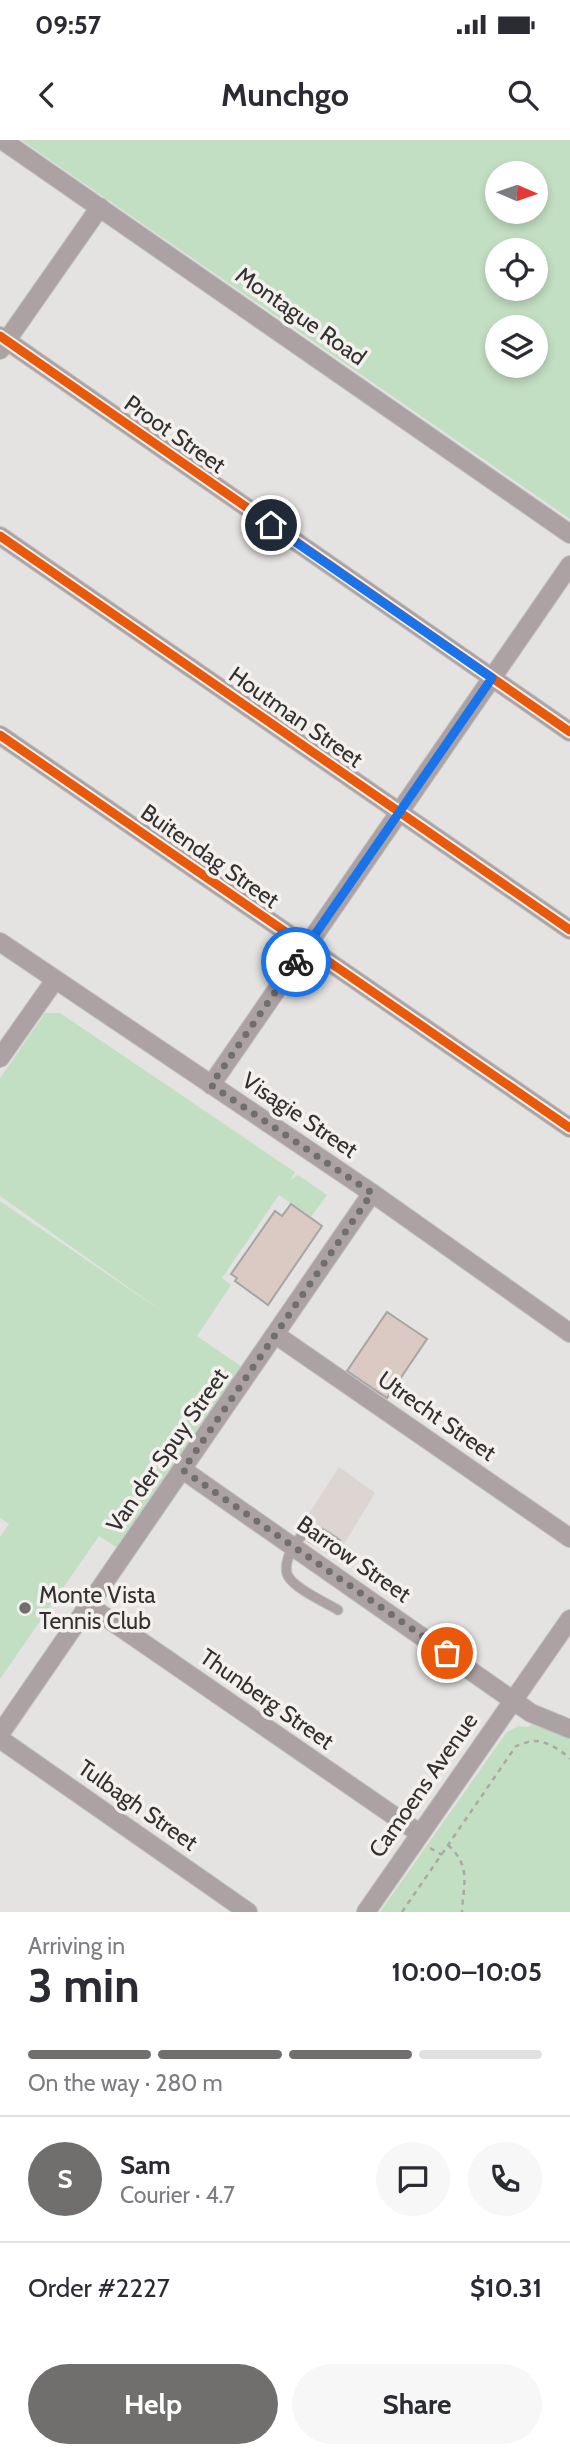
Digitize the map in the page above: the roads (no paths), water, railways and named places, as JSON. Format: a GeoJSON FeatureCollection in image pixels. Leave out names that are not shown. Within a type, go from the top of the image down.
{"type":"FeatureCollection","features":[{"type":"Feature","properties":{"kind":"street","name":"Montague Road"},"geometry":{"type":"LineString","coordinates":[[2,140],[570,534]]}},
{"type":"Feature","properties":{"kind":"street"},"geometry":{"type":"LineString","coordinates":[[2,342],[100,207]]}},
{"type":"Feature","properties":{"kind":"street","name":"Proot Street"},"geometry":{"type":"LineString","coordinates":[[2,342],[570,732]]}},
{"type":"Feature","properties":{"kind":"street","name":"Houtman Street"},"geometry":{"type":"LineString","coordinates":[[0,536],[570,930]]}},
{"type":"Feature","properties":{"kind":"street"},"geometry":{"type":"LineString","coordinates":[[211,1085],[570,565]]}},
{"type":"Feature","properties":{"kind":"street","name":"Buitendag Street"},"geometry":{"type":"LineString","coordinates":[[0,735],[570,1128]]}},
{"type":"Feature","properties":{"kind":"street","name":"Visagie Street"},"geometry":{"type":"LineString","coordinates":[[0,942],[372,1193],[570,1333]]}},
{"type":"Feature","properties":{"kind":"street"},"geometry":{"type":"LineString","coordinates":[[0,1058],[55,980]]}},
{"type":"Feature","properties":{"kind":"street","name":"Van der Spuy Street"},"geometry":{"type":"LineString","coordinates":[[0,1736],[372,1193]]}},
{"type":"Feature","properties":{"kind":"street","name":"Utrecht Street"},"geometry":{"type":"LineString","coordinates":[[276,1335],[570,1538]]}},
{"type":"Feature","properties":{"kind":"street","name":"Barrow Street"},"geometry":{"type":"LineString","coordinates":[[183,1470],[531,1713],[570,1729]]}},
{"type":"Feature","properties":{"kind":"street","name":"Thunberg Street"},"geometry":{"type":"LineString","coordinates":[[88,1605],[419,1833]]}},
{"type":"Feature","properties":{"kind":"street","name":"Camoens Avenue"},"geometry":{"type":"LineString","coordinates":[[366,1912],[570,1619]]}},
{"type":"Feature","properties":{"kind":"street","name":"Tulbagh Street"},"geometry":{"type":"LineString","coordinates":[[0,1736],[248,1912]]}},
{"type":"Feature","properties":{"kind":"lane"},"geometry":{"type":"LineString","coordinates":[[336,1542],[318,1532],[310,1531],[304,1534],[294,1546],[285,1568],[292,1582],[338,1610]]}},
{"type":"Feature","properties":{"kind":"place","name":"Monte Vista Tennis Club"},"geometry":{"type":"Point","coordinates":[25,1608]}}]}
